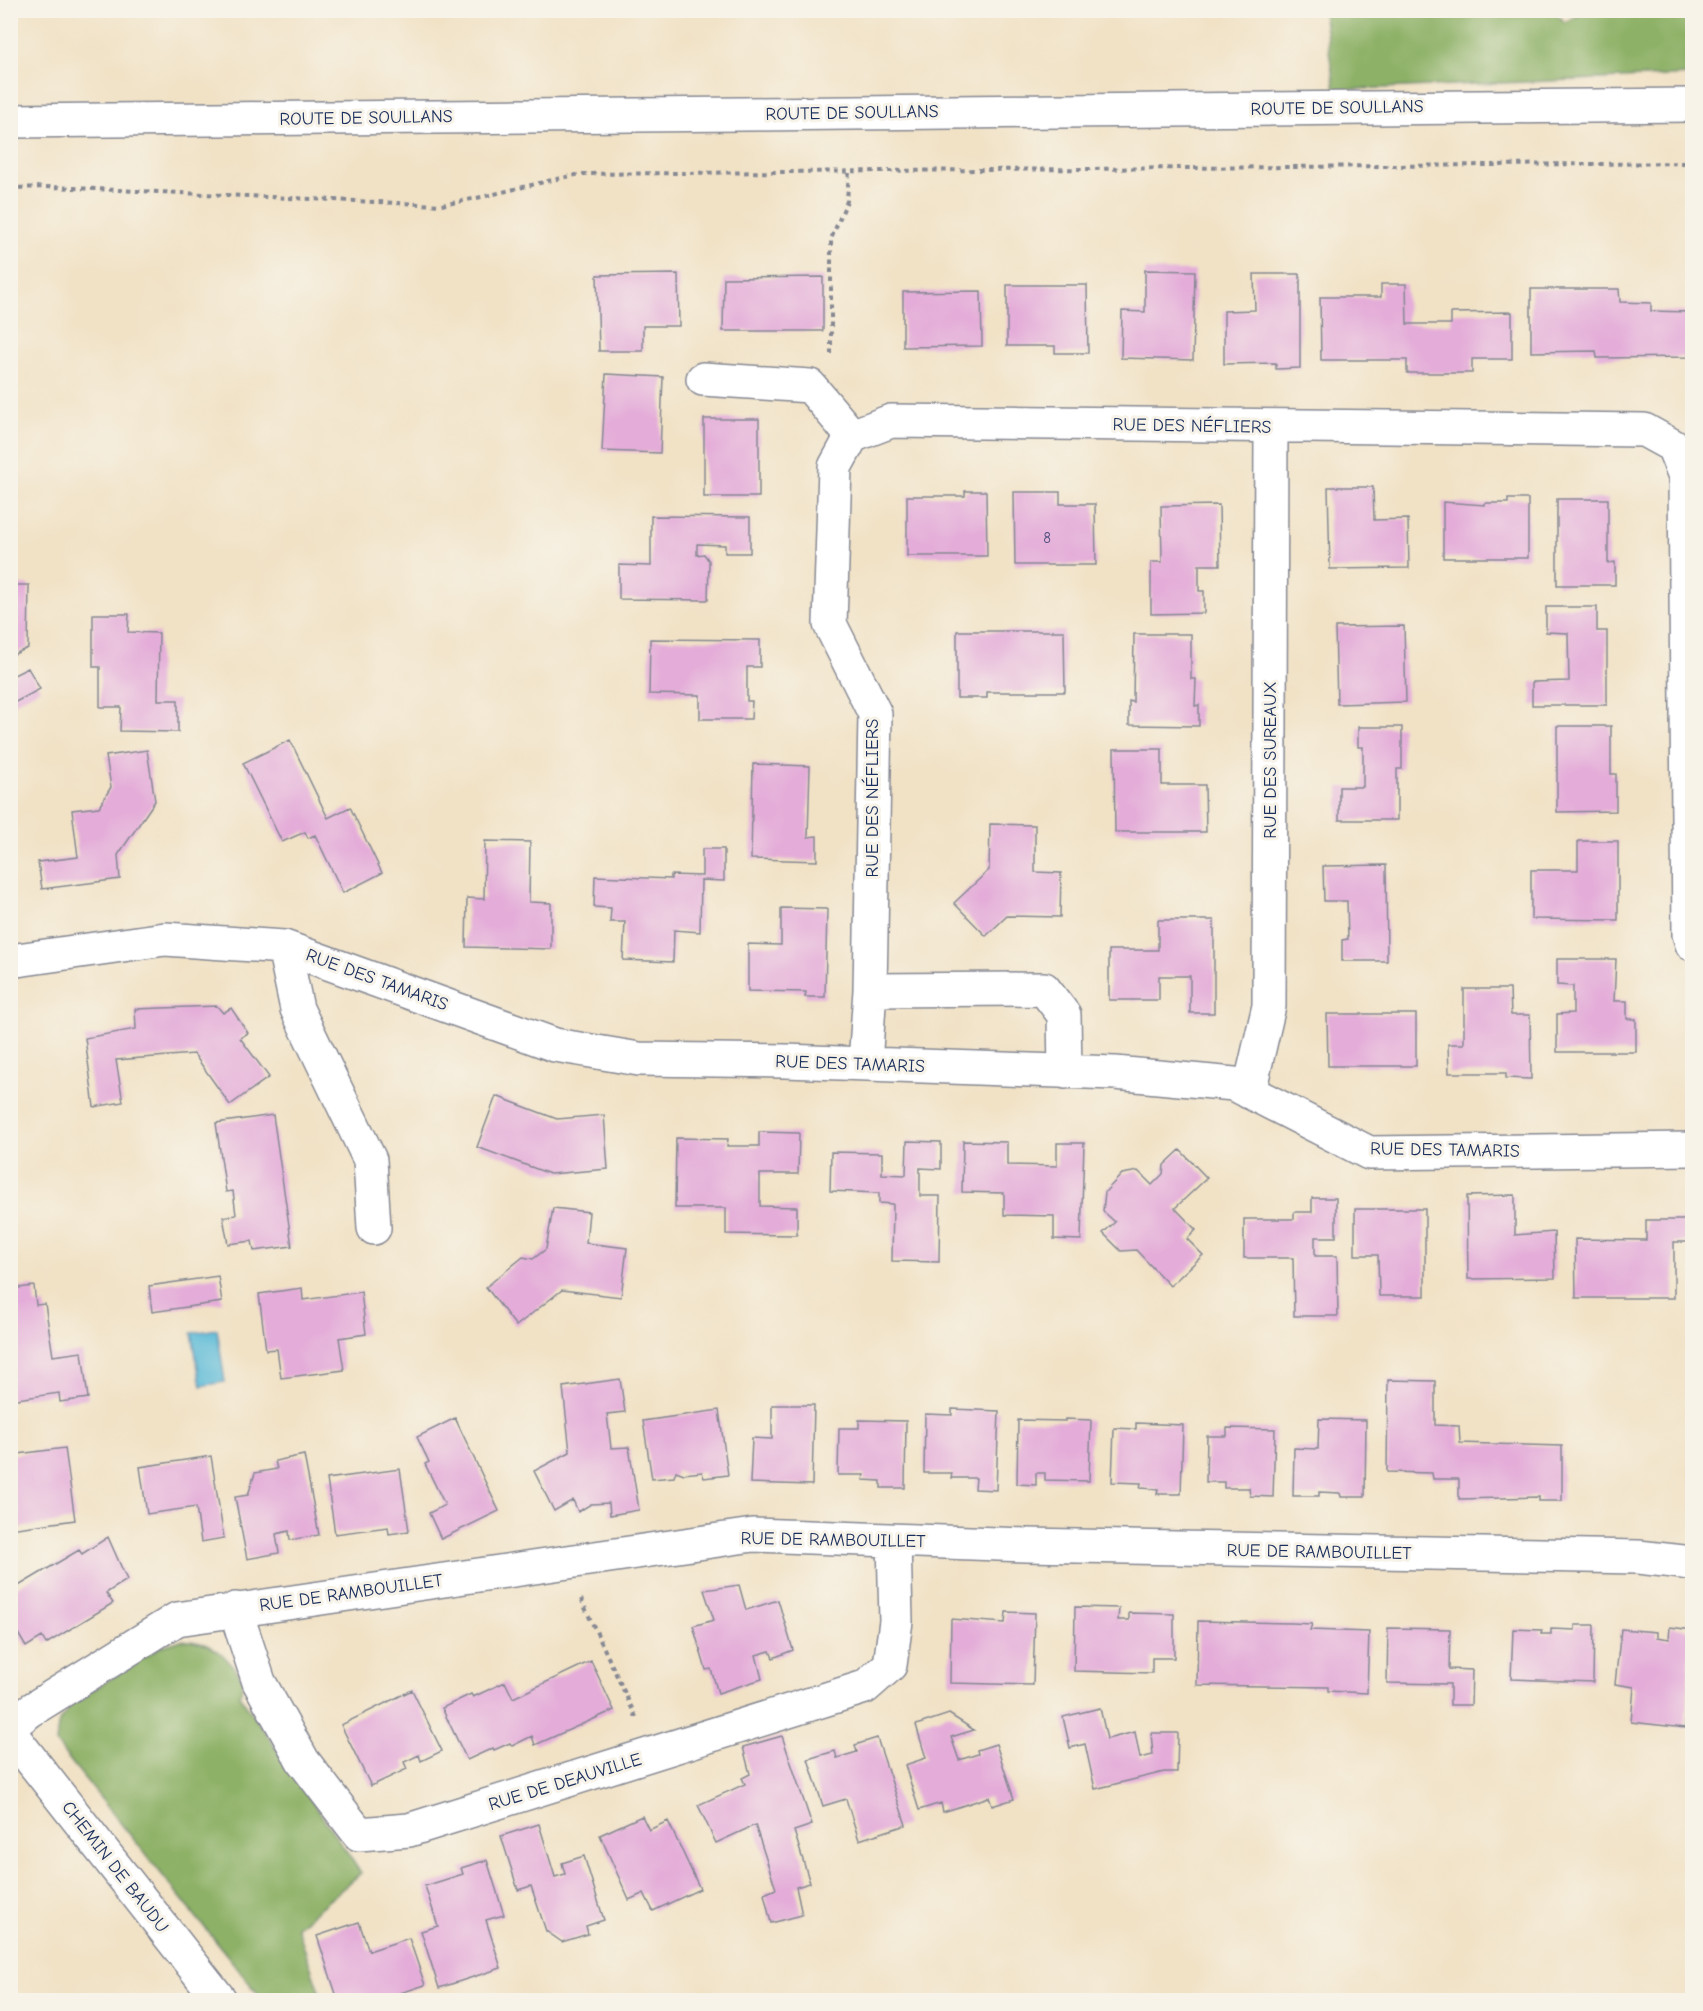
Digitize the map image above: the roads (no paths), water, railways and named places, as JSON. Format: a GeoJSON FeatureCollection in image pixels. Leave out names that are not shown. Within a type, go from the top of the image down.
{"type":"FeatureCollection","features":[{"type":"Feature","properties":{"kind":"street","name":"ROUTE DE SOULLANS"},"geometry":{"type":"LineString","coordinates":[[10,121],[1692,105]]}},
{"type":"Feature","properties":{"kind":"street"},"geometry":{"type":"LineString","coordinates":[[703,379],[810,386],[852,436]]}},
{"type":"Feature","properties":{"kind":"street","name":"RUE DES NÉFLIERS"},"geometry":{"type":"LineString","coordinates":[[865,1064],[870,990],[875,714],[830,624],[835,467],[852,436],[891,421],[1644,430],[1673,446],[1685,476],[1689,934],[1692,944]]}},
{"type":"Feature","properties":{"kind":"street","name":"RUE DES SUREAUX"},"geometry":{"type":"LineString","coordinates":[[1249,1092],[1269,1006],[1271,427]]}},
{"type":"Feature","properties":{"kind":"street","name":"RUE DES TAMARIS"},"geometry":{"type":"LineString","coordinates":[[10,961],[165,939],[284,947],[555,1045],[639,1059],[1065,1071],[1234,1084],[1369,1153],[1692,1149]]}},
{"type":"Feature","properties":{"kind":"street"},"geometry":{"type":"LineString","coordinates":[[284,947],[297,1009],[370,1160],[374,1228]]}},
{"type":"Feature","properties":{"kind":"street"},"geometry":{"type":"LineString","coordinates":[[870,990],[1044,989],[1064,1015],[1065,1071]]}},
{"type":"Feature","properties":{"kind":"street","name":"RUE DE RAMBOUILLET"},"geometry":{"type":"LineString","coordinates":[[10,1726],[31,1710],[177,1619],[753,1535],[894,1541],[1638,1557],[1692,1563]]}},
{"type":"Feature","properties":{"kind":"street","name":"RUE DE DEAUVILLE"},"geometry":{"type":"LineString","coordinates":[[235,1609],[259,1682],[303,1761],[359,1834],[409,1830],[864,1687],[890,1665],[896,1621],[894,1541]]}},
{"type":"Feature","properties":{"kind":"street","name":"CHEMIN DE BAUDU"},"geometry":{"type":"LineString","coordinates":[[10,1733],[220,2001]]}},
{"type":"Feature","properties":{"kind":"water"},"geometry":{"type":"Polygon","coordinates":[[[217,1329],[225,1382],[201,1386],[192,1333],[217,1329]]]}}]}
